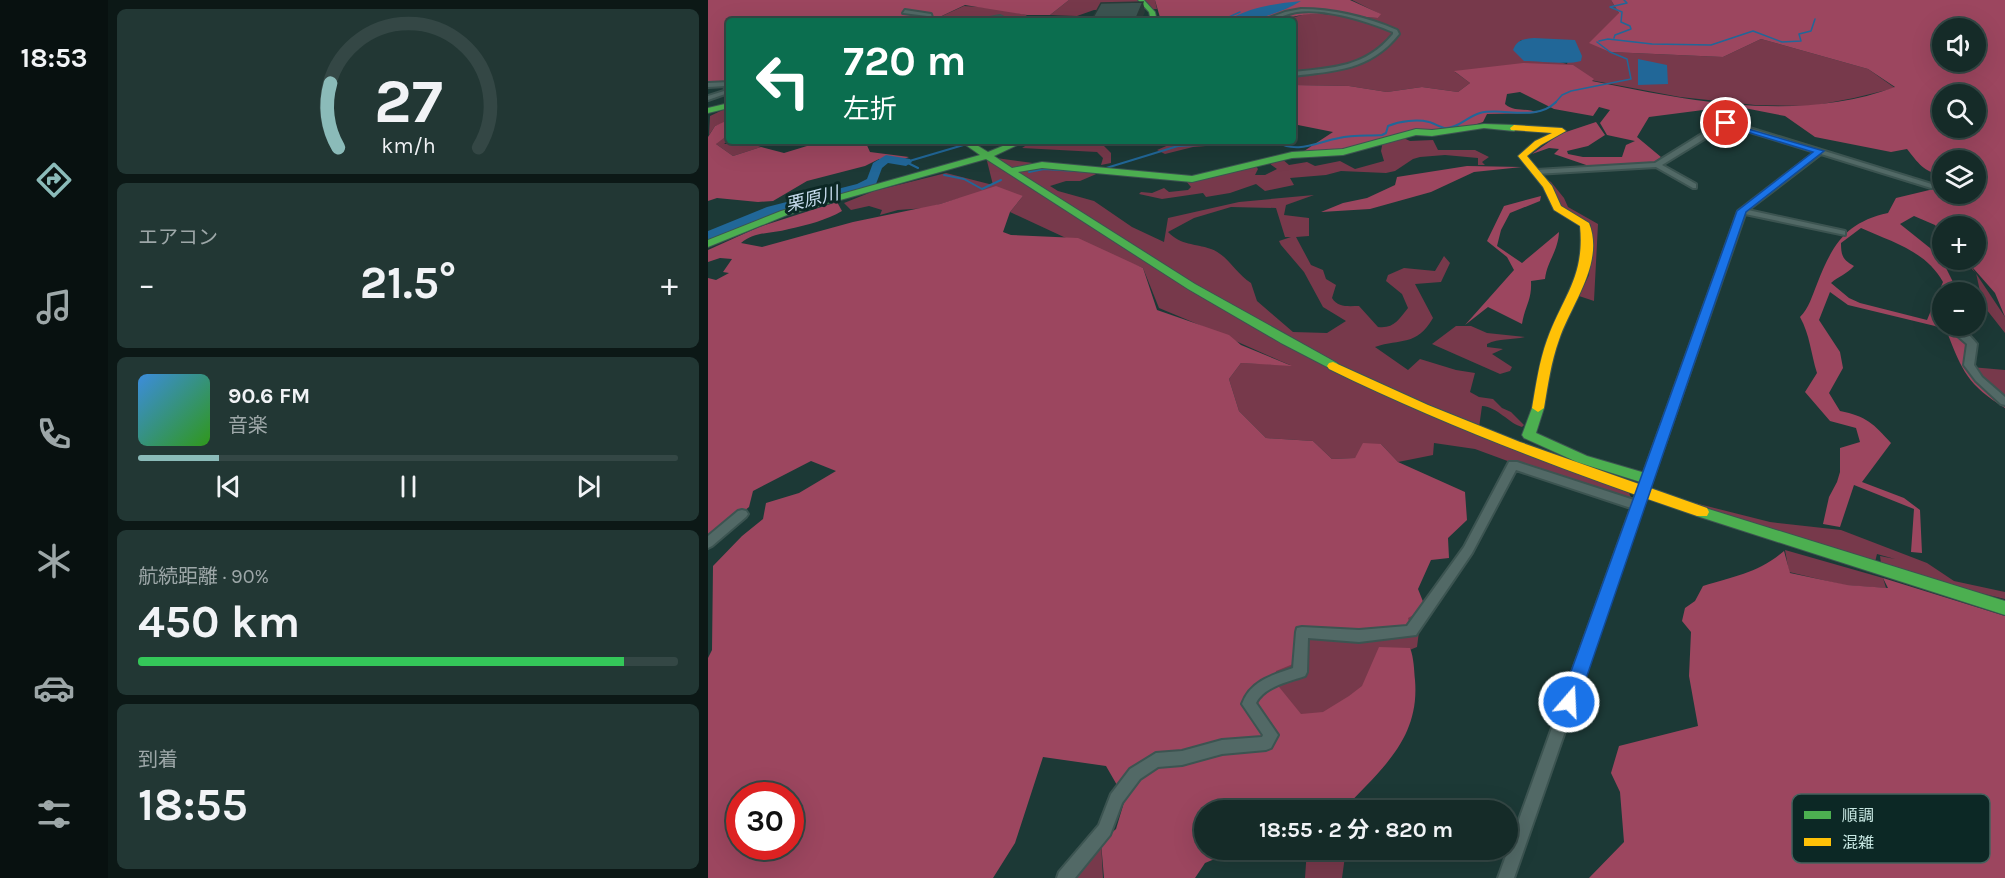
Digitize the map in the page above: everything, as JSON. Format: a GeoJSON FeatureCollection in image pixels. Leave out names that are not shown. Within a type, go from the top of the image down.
{"type":"FeatureCollection","features":[{"type":"Feature","properties":{"kind":"street"},"geometry":{"type":"LineString","coordinates":[[1141,0],[1152,12],[1153,18]]}},
{"type":"Feature","properties":{"kind":"street"},"geometry":{"type":"LineString","coordinates":[[1273,18],[1291,12],[1308,10],[1332,13],[1395,31],[1396,34],[1389,46],[1365,62],[1296,74]]}},
{"type":"Feature","properties":{"kind":"street"},"geometry":{"type":"LineString","coordinates":[[905,12],[929,15],[930,18]]}},
{"type":"Feature","properties":{"kind":"street"},"geometry":{"type":"LineString","coordinates":[[708,85],[726,85]]}},
{"type":"Feature","properties":{"kind":"street"},"geometry":{"type":"LineString","coordinates":[[708,98],[726,92]]}},
{"type":"Feature","properties":{"kind":"street"},"geometry":{"type":"LineString","coordinates":[[708,111],[726,106]]}},
{"type":"Feature","properties":{"kind":"street"},"geometry":{"type":"LineString","coordinates":[[1536,172],[1657,165],[1726,123],[1932,185]]}},
{"type":"Feature","properties":{"kind":"street"},"geometry":{"type":"LineString","coordinates":[[1010,171],[1042,165],[1192,179],[1292,154],[1344,152],[1416,132],[1441,132],[1484,126],[1562,131],[1538,143],[1522,156],[1526,164],[1549,186],[1554,199],[1552,201],[1557,208],[1585,225],[1587,267],[1578,292],[1554,333],[1535,422],[1529,435],[1645,486]]}},
{"type":"Feature","properties":{"kind":"street"},"geometry":{"type":"LineString","coordinates":[[969,144],[1202,292],[1288,343],[1365,382],[1518,448],[1645,486],[1870,567],[2005,608]]}},
{"type":"Feature","properties":{"kind":"street"},"geometry":{"type":"LineString","coordinates":[[708,244],[756,222],[987,156],[1015,144]]}},
{"type":"Feature","properties":{"kind":"street"},"geometry":{"type":"LineString","coordinates":[[1506,878],[1742,211],[1820,151]]}},
{"type":"Feature","properties":{"kind":"street"},"geometry":{"type":"LineString","coordinates":[[1657,165],[1693,186]]}},
{"type":"Feature","properties":{"kind":"street"},"geometry":{"type":"LineString","coordinates":[[1742,211],[1842,233]]}},
{"type":"Feature","properties":{"kind":"street"},"geometry":{"type":"LineString","coordinates":[[1965,336],[1972,344],[1969,365],[1978,379],[2005,402]]}},
{"type":"Feature","properties":{"kind":"street"},"geometry":{"type":"LineString","coordinates":[[1065,878],[1105,830],[1116,798],[1135,774],[1142,769],[1156,760],[1182,758],[1222,747],[1266,743],[1271,735],[1249,704],[1250,698],[1260,688],[1300,672],[1302,632],[1359,636],[1411,631],[1468,550],[1513,465],[1638,506]]}},
{"type":"Feature","properties":{"kind":"street"},"geometry":{"type":"LineString","coordinates":[[708,543],[742,514]]}},
{"type":"Feature","properties":{"kind":"shaded area"},"geometry":{"type":"Polygon","coordinates":[[[708,0],[1069,0],[1050,15],[1027,15],[965,5],[937,18],[726,18],[726,82],[708,85],[708,0]]]}},
{"type":"Feature","properties":{"kind":"shaded area"},"geometry":{"type":"Polygon","coordinates":[[[1069,0],[1155,0],[1157,9],[1094,10],[1077,16],[1050,15],[1069,0]]]}},
{"type":"Feature","properties":{"kind":"shaded area"},"geometry":{"type":"Polygon","coordinates":[[[1155,0],[1350,0],[1381,14],[1378,18],[1316,14],[1289,18],[1160,18],[1155,0]]]}},
{"type":"Feature","properties":{"kind":"shaded area"},"geometry":{"type":"Polygon","coordinates":[[[1352,0],[1611,0],[1619,13],[1610,52],[1723,57],[1761,39],[1868,69],[1895,88],[1812,106],[1755,105],[1680,97],[1590,80],[1455,72],[1470,83],[1458,92],[1422,87],[1387,92],[1349,86],[1296,85],[1296,18],[1292,18],[1309,13],[1378,18],[1380,14],[1352,0]],[[1521,40],[1514,49],[1567,64],[1575,40],[1521,40]]]}},
{"type":"Feature","properties":{"kind":"shaded area"},"geometry":{"type":"Polygon","coordinates":[[[1611,0],[2005,0],[2005,317],[1995,293],[1975,270],[1986,270],[1986,216],[1932,216],[1932,224],[1914,216],[1900,224],[1932,250],[1932,267],[1918,255],[1861,228],[1841,243],[1843,257],[1854,266],[1831,283],[1849,298],[1860,303],[1927,320],[1932,308],[1932,325],[1848,305],[1830,292],[1819,320],[1840,352],[1843,368],[1829,393],[1840,411],[1857,415],[1869,422],[1891,443],[1862,482],[1904,498],[1920,510],[1922,553],[1911,552],[1914,509],[1854,485],[1840,527],[1823,524],[1829,497],[1840,472],[1840,448],[1860,442],[1856,428],[1830,421],[1805,392],[1817,373],[1800,317],[1808,306],[1823,270],[1842,237],[1861,222],[1888,213],[1896,198],[1932,189],[1932,204],[1986,204],[1986,150],[1932,150],[1932,172],[1918,163],[1907,149],[1891,152],[1815,137],[1785,116],[1734,106],[1649,117],[1637,137],[1661,157],[1653,163],[1592,169],[1592,167],[1554,154],[1559,149],[1549,148],[1532,154],[1560,134],[1596,122],[1605,135],[1588,146],[1567,151],[1568,154],[1583,157],[1622,157],[1626,145],[1635,141],[1607,135],[1600,123],[1610,110],[1599,107],[1593,116],[1554,109],[1520,92],[1507,94],[1505,104],[1509,107],[1538,113],[1487,114],[1483,122],[1462,129],[1421,131],[1315,155],[1301,153],[1333,132],[1296,125],[1296,85],[1349,86],[1387,92],[1422,87],[1458,92],[1470,83],[1454,71],[1523,63],[1573,65],[1594,79],[1592,81],[1705,101],[1744,105],[1821,104],[1858,98],[1895,87],[1868,69],[1761,39],[1723,57],[1610,52],[1589,43],[1619,13],[1611,0]]]}},
{"type":"Feature","properties":{"kind":"shaded area"},"geometry":{"type":"Polygon","coordinates":[[[964,6],[994,8],[1027,15],[1023,18],[938,18],[964,6]]]}},
{"type":"Feature","properties":{"kind":"shaded area"},"geometry":{"type":"Polygon","coordinates":[[[726,108],[726,122],[715,126],[709,135],[710,116],[726,108]]]}},
{"type":"Feature","properties":{"kind":"shaded area"},"geometry":{"type":"Polygon","coordinates":[[[726,121],[724,127],[726,136],[716,144],[733,156],[761,147],[784,153],[807,144],[866,144],[870,152],[909,157],[879,159],[865,166],[807,181],[773,201],[758,202],[717,198],[708,201],[708,137],[715,126],[726,121]]]}},
{"type":"Feature","properties":{"kind":"shaded area"},"geometry":{"type":"Polygon","coordinates":[[[726,124],[726,142],[724,144],[753,144],[761,147],[733,156],[716,144],[726,124]]]}},
{"type":"Feature","properties":{"kind":"shaded area"},"geometry":{"type":"Polygon","coordinates":[[[1399,136],[1410,141],[1433,140],[1438,150],[1475,150],[1489,157],[1482,162],[1485,165],[1478,165],[1478,158],[1445,155],[1420,157],[1395,171],[1386,173],[1341,171],[1326,175],[1290,178],[1294,185],[1265,191],[1256,184],[1230,193],[1206,197],[1203,193],[1162,199],[1139,194],[1141,192],[1152,193],[1164,188],[1169,192],[1188,190],[1191,187],[1186,181],[1255,165],[1258,169],[1255,175],[1265,175],[1277,169],[1266,161],[1281,158],[1289,165],[1307,162],[1315,166],[1340,161],[1355,169],[1384,161],[1381,151],[1383,141],[1399,136]]]}},
{"type":"Feature","properties":{"kind":"shaded area"},"geometry":{"type":"Polygon","coordinates":[[[1028,144],[1103,145],[1111,153],[1111,163],[1101,165],[1103,158],[1097,152],[1022,148],[1028,144]]]}},
{"type":"Feature","properties":{"kind":"shaded area"},"geometry":{"type":"Polygon","coordinates":[[[1171,144],[1232,144],[1193,147],[1165,154],[1157,150],[1171,144]]]}},
{"type":"Feature","properties":{"kind":"shaded area"},"geometry":{"type":"Polygon","coordinates":[[[996,158],[1101,172],[1080,181],[1066,181],[1050,186],[1058,191],[1094,201],[1132,227],[1164,242],[1168,218],[1239,202],[1314,195],[1286,205],[1284,215],[1309,218],[1309,236],[1296,237],[1311,265],[1323,270],[1326,279],[1336,285],[1332,298],[1334,301],[1344,306],[1359,306],[1378,327],[1392,325],[1408,308],[1402,294],[1386,281],[1388,275],[1404,268],[1435,271],[1444,256],[1450,263],[1441,282],[1415,284],[1433,318],[1427,327],[1414,338],[1375,347],[1408,370],[1420,359],[1475,373],[1470,392],[1479,397],[1493,399],[1524,425],[1522,427],[1517,425],[1493,409],[1482,406],[1478,435],[1629,493],[1632,500],[1475,449],[1434,443],[1433,455],[1398,462],[1381,444],[1355,458],[1332,459],[1313,441],[1266,438],[1239,411],[1229,379],[1241,363],[1290,365],[1159,308],[1143,268],[1066,238],[1010,212],[1023,196],[960,198],[927,208],[898,210],[880,215],[882,210],[869,206],[851,210],[844,203],[874,191],[946,173],[993,185],[987,161],[996,158]],[[1231,207],[1194,218],[1168,232],[1183,242],[1211,249],[1222,256],[1251,283],[1257,301],[1293,332],[1327,333],[1346,321],[1323,307],[1304,272],[1281,245],[1279,241],[1291,237],[1285,237],[1276,208],[1231,207]]]}},
{"type":"Feature","properties":{"kind":"shaded area"},"geometry":{"type":"Polygon","coordinates":[[[1467,166],[1522,167],[1474,172],[1431,192],[1370,209],[1321,212],[1343,203],[1367,198],[1395,185],[1397,177],[1467,166]]]}},
{"type":"Feature","properties":{"kind":"shaded area"},"geometry":{"type":"Polygon","coordinates":[[[1540,175],[1551,182],[1568,207],[1598,224],[1594,301],[1579,296],[1589,275],[1591,225],[1559,208],[1540,175]]]}},
{"type":"Feature","properties":{"kind":"shaded area"},"geometry":{"type":"Polygon","coordinates":[[[996,186],[1023,196],[1010,212],[1003,232],[1011,235],[1078,238],[1143,268],[1157,310],[1229,335],[1241,345],[1292,366],[1241,363],[1229,379],[1239,411],[1266,438],[1313,441],[1332,459],[1355,458],[1363,443],[1381,444],[1398,462],[1465,492],[1467,520],[1448,538],[1449,558],[1431,560],[1418,589],[1424,604],[1419,612],[1408,618],[1411,629],[1306,633],[1293,664],[1276,671],[1275,682],[1301,714],[1323,712],[1362,686],[1379,647],[1410,648],[1415,680],[1415,701],[1411,720],[1395,752],[1352,800],[1194,800],[1194,860],[1212,860],[1205,863],[1195,878],[1104,878],[1101,842],[1116,829],[1125,799],[1106,766],[1043,757],[1015,843],[993,878],[708,878],[708,658],[712,650],[713,566],[742,536],[763,519],[766,503],[799,493],[836,471],[811,461],[753,491],[749,507],[708,540],[708,278],[716,280],[729,273],[723,272],[732,259],[720,258],[708,262],[708,250],[759,227],[837,202],[842,211],[830,217],[803,226],[758,235],[741,243],[762,247],[853,222],[940,204],[996,186]]]}},
{"type":"Feature","properties":{"kind":"shaded area"},"geometry":{"type":"Polygon","coordinates":[[[1541,196],[1540,201],[1510,213],[1501,230],[1497,246],[1522,263],[1559,232],[1545,279],[1531,281],[1522,324],[1488,307],[1465,325],[1514,270],[1507,257],[1487,241],[1504,206],[1541,196]]]}},
{"type":"Feature","properties":{"kind":"shaded area"},"geometry":{"type":"Polygon","coordinates":[[[1935,270],[1947,270],[1953,282],[1943,282],[1935,270]]]}},
{"type":"Feature","properties":{"kind":"shaded area"},"geometry":{"type":"Polygon","coordinates":[[[1986,289],[2005,317],[2005,333],[1986,309],[1986,289]]]}},
{"type":"Feature","properties":{"kind":"shaded area"},"geometry":{"type":"Polygon","coordinates":[[[1456,326],[1471,326],[1487,333],[1525,337],[1487,344],[1487,347],[1503,349],[1492,354],[1512,367],[1510,371],[1500,374],[1432,344],[1456,326]]]}},
{"type":"Feature","properties":{"kind":"shaded area"},"geometry":{"type":"Polygon","coordinates":[[[1949,336],[1964,336],[1972,344],[1969,365],[2005,401],[2005,408],[1974,384],[1957,357],[1949,336]]]}},
{"type":"Feature","properties":{"kind":"shaded area"},"geometry":{"type":"Polygon","coordinates":[[[1971,367],[2005,370],[2005,401],[1971,367]]]}},
{"type":"Feature","properties":{"kind":"shaded area"},"geometry":{"type":"Polygon","coordinates":[[[1655,493],[1770,522],[1841,530],[1927,563],[1954,581],[2005,592],[2005,599],[1943,584],[1881,563],[1880,556],[1895,559],[1877,554],[1875,562],[1655,493]]]}},
{"type":"Feature","properties":{"kind":"shaded area"},"geometry":{"type":"Polygon","coordinates":[[[1785,550],[1883,578],[1886,588],[1844,585],[1789,572],[1785,550]]]}},
{"type":"Feature","properties":{"kind":"shaded area"},"geometry":{"type":"Polygon","coordinates":[[[1784,551],[1790,573],[1847,585],[1888,588],[1883,578],[2005,616],[2005,878],[1589,878],[1624,842],[1620,792],[1611,773],[1619,746],[1698,726],[1689,676],[1691,632],[1682,621],[1685,608],[1695,601],[1703,586],[1755,569],[1784,551]]]}},
{"type":"Feature","properties":{"kind":"shaded area"},"geometry":{"type":"Polygon","coordinates":[[[1417,613],[1421,616],[1417,647],[1392,661],[1359,691],[1335,708],[1319,714],[1299,716],[1271,687],[1272,675],[1302,624],[1417,613]]]}},
{"type":"Feature","properties":{"kind":"shaded area"},"geometry":{"type":"Polygon","coordinates":[[[1101,842],[1103,878],[1076,878],[1101,842]]]}},
{"type":"Feature","properties":{"kind":"shaded area"},"geometry":{"type":"Polygon","coordinates":[[[1306,860],[1344,860],[1342,878],[1305,878],[1306,860]]]}},
{"type":"Feature","properties":{"kind":"water"},"geometry":{"type":"Polygon","coordinates":[[[1301,1],[1265,16],[1232,18],[1244,12],[1281,3],[1301,1]]]}},
{"type":"Feature","properties":{"kind":"water"},"geometry":{"type":"Polygon","coordinates":[[[1524,39],[1575,40],[1582,56],[1581,61],[1562,63],[1524,61],[1513,50],[1524,39]]]}},
{"type":"Feature","properties":{"kind":"water"},"geometry":{"type":"Polygon","coordinates":[[[1638,59],[1667,65],[1668,84],[1638,85],[1638,59]]]}},
{"type":"Feature","properties":{"kind":"building"},"geometry":{"type":"Polygon","coordinates":[[[1143,2],[1136,18],[1093,18],[1101,3],[1143,2]]]}},
{"type":"Feature","properties":{"kind":"waterway"},"geometry":{"type":"LineString","coordinates":[[1614,38],[1615,35],[1631,29],[1630,26],[1621,22],[1622,12],[1610,7],[1627,3],[1624,0]]}},
{"type":"Feature","properties":{"kind":"waterway"},"geometry":{"type":"LineString","coordinates":[[1227,18],[1240,12]]}},
{"type":"Feature","properties":{"kind":"waterway"},"geometry":{"type":"LineString","coordinates":[[1599,41],[1608,39],[1652,44],[1711,45],[1753,31],[1782,42],[1801,41],[1799,34],[1811,31],[1815,19]]}},
{"type":"Feature","properties":{"kind":"waterway"},"geometry":{"type":"LineString","coordinates":[[1556,102],[1562,95],[1571,91],[1631,79],[1627,59],[1610,52],[1597,42]]}},
{"type":"Feature","properties":{"kind":"waterway"},"geometry":{"type":"LineString","coordinates":[[1281,144],[1299,147],[1344,137],[1382,135],[1386,133],[1388,126],[1408,121],[1424,121],[1444,128],[1451,127],[1480,113],[1529,113],[1548,108],[1556,102]]}},
{"type":"Feature","properties":{"kind":"waterway"},"geometry":{"type":"LineString","coordinates":[[918,168],[906,162],[967,144]]}},
{"type":"Feature","properties":{"kind":"waterway"},"geometry":{"type":"LineString","coordinates":[[1103,169],[1178,146],[1215,144]]}},
{"type":"Feature","properties":{"kind":"waterway","name":"栗原川"},"geometry":{"type":"LineString","coordinates":[[708,236],[772,210],[861,187],[872,181],[877,166],[886,159],[906,162]]}},
{"type":"Feature","properties":{"kind":"waterway"},"geometry":{"type":"LineString","coordinates":[[1029,172],[1044,169],[1091,172]]}},
{"type":"Feature","properties":{"kind":"waterway"},"geometry":{"type":"LineString","coordinates":[[944,175],[964,179],[982,189],[1001,180]]}},
{"type":"Feature","properties":{"kind":"traffic: fast"},"geometry":{"type":"LineString","coordinates":[[1141,0],[1152,12],[1153,18]]}},
{"type":"Feature","properties":{"kind":"traffic: fast"},"geometry":{"type":"LineString","coordinates":[[708,111],[726,106]]}},
{"type":"Feature","properties":{"kind":"traffic: fast"},"geometry":{"type":"LineString","coordinates":[[1010,171],[1042,165],[1192,179],[1292,155],[1343,152],[1416,132],[1432,133],[1484,126],[1514,128]]}},
{"type":"Feature","properties":{"kind":"traffic: fast"},"geometry":{"type":"LineString","coordinates":[[969,144],[1191,287],[1333,366]]}},
{"type":"Feature","properties":{"kind":"traffic: fast"},"geometry":{"type":"LineString","coordinates":[[708,244],[784,213],[987,156],[1015,144]]}},
{"type":"Feature","properties":{"kind":"traffic: fast"},"geometry":{"type":"LineString","coordinates":[[1538,408],[1529,435],[1582,459],[1647,479]]}},
{"type":"Feature","properties":{"kind":"traffic: fast"},"geometry":{"type":"LineString","coordinates":[[1702,512],[2005,608]]}},
{"type":"Feature","properties":{"kind":"traffic: slow"},"geometry":{"type":"LineString","coordinates":[[1514,128],[1562,131],[1538,143],[1522,156],[1547,186],[1557,208],[1585,225],[1587,243],[1583,272],[1550,347],[1538,408]]}},
{"type":"Feature","properties":{"kind":"traffic: slow"},"geometry":{"type":"LineString","coordinates":[[1333,366],[1423,408],[1515,446],[1702,512]]}},
{"type":"Feature","properties":{"kind":"route"},"geometry":{"type":"LineString","coordinates":[[1569,702],[1742,211],[1820,151],[1726,123]]}}]}
